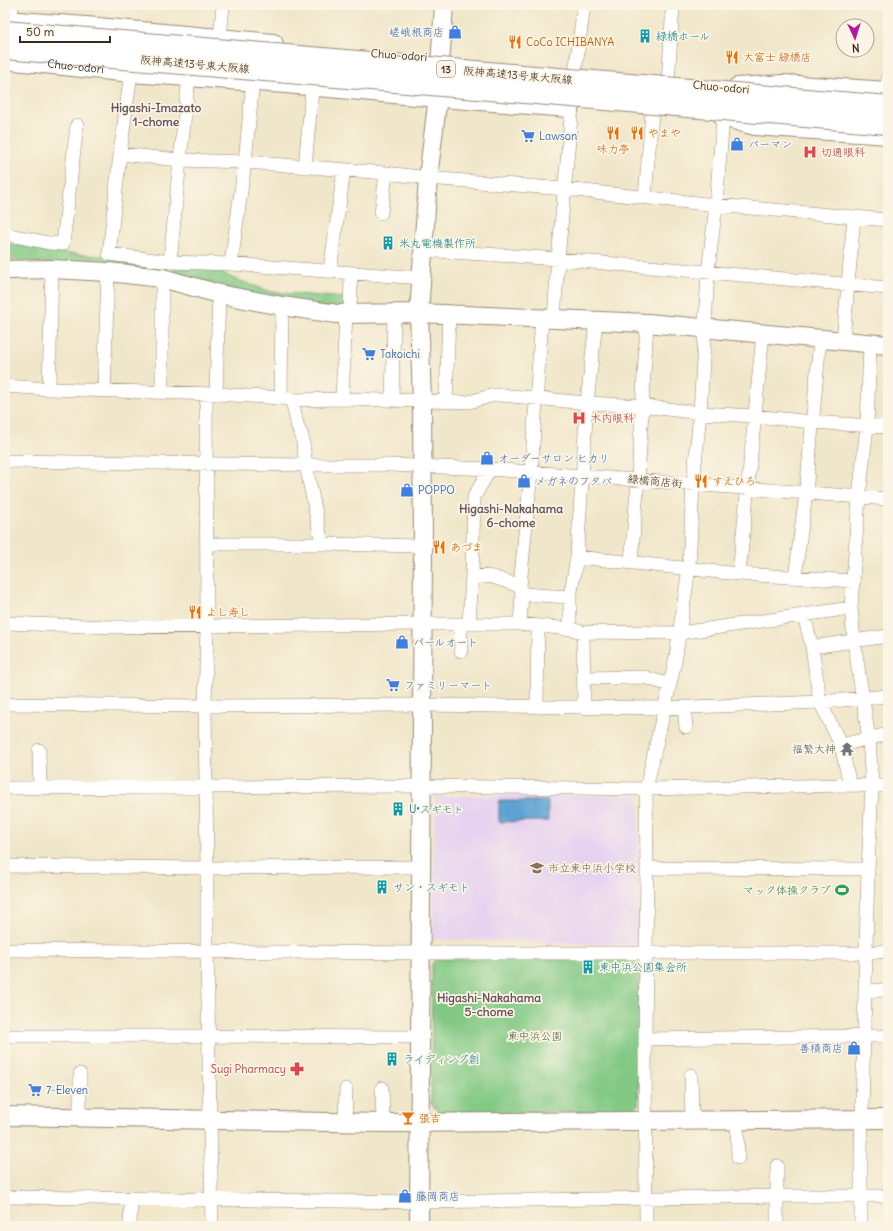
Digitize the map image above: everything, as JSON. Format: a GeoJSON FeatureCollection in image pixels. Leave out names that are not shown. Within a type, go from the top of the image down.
{"type":"FeatureCollection","features":[{"type":"Feature","properties":{"kind":"highway","name":"阪神高速13号東大阪線"},"geometry":{"type":"LineString","coordinates":[[8,20],[888,93]]}},
{"type":"Feature","properties":{"kind":"highway","name":"阪神高速13号東大阪線"},"geometry":{"type":"LineString","coordinates":[[6,56],[888,123]]}},
{"type":"Feature","properties":{"kind":"main road","name":"Chuo-odori"},"geometry":{"type":"LineString","coordinates":[[8,20],[316,49],[440,58],[575,73],[807,94],[888,93]]}},
{"type":"Feature","properties":{"kind":"main road","name":"Chuo-odori"},"geometry":{"type":"LineString","coordinates":[[6,56],[131,72],[252,80],[652,113],[803,122],[888,130]]}},
{"type":"Feature","properties":{"kind":"street"},"geometry":{"type":"LineString","coordinates":[[220,39],[223,5]]}},
{"type":"Feature","properties":{"kind":"street"},"geometry":{"type":"LineString","coordinates":[[419,1226],[422,953],[423,546],[422,401],[419,313],[428,178],[438,96],[444,5]]}},
{"type":"Feature","properties":{"kind":"street"},"geometry":{"type":"LineString","coordinates":[[575,73],[584,5]]}},
{"type":"Feature","properties":{"kind":"street"},"geometry":{"type":"LineString","coordinates":[[668,82],[673,5]]}},
{"type":"Feature","properties":{"kind":"street"},"geometry":{"type":"LineString","coordinates":[[6,56],[8,20]]}},
{"type":"Feature","properties":{"kind":"street"},"geometry":{"type":"LineString","coordinates":[[305,167],[316,49]]}},
{"type":"Feature","properties":{"kind":"street"},"geometry":{"type":"LineString","coordinates":[[131,72],[109,254],[170,262],[231,264],[421,278]]}},
{"type":"Feature","properties":{"kind":"street"},"geometry":{"type":"LineString","coordinates":[[170,262],[189,76]]}},
{"type":"Feature","properties":{"kind":"street"},"geometry":{"type":"LineString","coordinates":[[231,264],[245,162],[252,80]]}},
{"type":"Feature","properties":{"kind":"street"},"geometry":{"type":"LineString","coordinates":[[726,87],[783,84],[888,93]]}},
{"type":"Feature","properties":{"kind":"street"},"geometry":{"type":"LineString","coordinates":[[520,624],[521,590],[536,399],[558,259],[572,107]]}},
{"type":"Feature","properties":{"kind":"street"},"geometry":{"type":"LineString","coordinates":[[645,197],[652,113]]}},
{"type":"Feature","properties":{"kind":"street"},"geometry":{"type":"LineString","coordinates":[[646,1226],[646,788],[675,662],[689,568],[693,484],[700,413],[708,272],[716,205],[723,117],[755,126],[888,135]]}},
{"type":"Feature","properties":{"kind":"street"},"geometry":{"type":"LineString","coordinates":[[5,234],[49,243],[63,244],[77,125]]}},
{"type":"Feature","properties":{"kind":"street"},"geometry":{"type":"LineString","coordinates":[[120,154],[180,160],[245,162],[386,173],[888,220]]}},
{"type":"Feature","properties":{"kind":"street"},"geometry":{"type":"LineString","coordinates":[[330,271],[344,170]]}},
{"type":"Feature","properties":{"kind":"street"},"geometry":{"type":"LineString","coordinates":[[381,213],[386,173]]}},
{"type":"Feature","properties":{"kind":"street"},"geometry":{"type":"LineString","coordinates":[[844,341],[854,217]]}},
{"type":"Feature","properties":{"kind":"street"},"geometry":{"type":"LineString","coordinates":[[423,250],[558,259],[888,288]]}},
{"type":"Feature","properties":{"kind":"street"},"geometry":{"type":"LineString","coordinates":[[49,389],[52,269]]}},
{"type":"Feature","properties":{"kind":"street"},"geometry":{"type":"LineString","coordinates":[[5,270],[52,269],[108,272],[162,278],[220,294],[282,306],[337,314],[419,313],[647,323],[888,345]]}},
{"type":"Feature","properties":{"kind":"street"},"geometry":{"type":"LineString","coordinates":[[104,390],[108,272]]}},
{"type":"Feature","properties":{"kind":"street"},"geometry":{"type":"LineString","coordinates":[[342,399],[352,273]]}},
{"type":"Feature","properties":{"kind":"street"},"geometry":{"type":"LineString","coordinates":[[162,278],[162,392]]}},
{"type":"Feature","properties":{"kind":"street"},"geometry":{"type":"LineString","coordinates":[[212,1226],[207,952],[205,706],[207,626],[206,544],[207,463],[211,394],[220,294]]}},
{"type":"Feature","properties":{"kind":"street"},"geometry":{"type":"LineString","coordinates":[[282,306],[286,399],[302,436],[306,465],[322,544]]}},
{"type":"Feature","properties":{"kind":"street"},"geometry":{"type":"LineString","coordinates":[[392,400],[394,314]]}},
{"type":"Feature","properties":{"kind":"street"},"geometry":{"type":"LineString","coordinates":[[446,401],[449,314]]}},
{"type":"Feature","properties":{"kind":"street"},"geometry":{"type":"LineString","coordinates":[[570,628],[570,597],[577,557],[582,475],[596,321]]}},
{"type":"Feature","properties":{"kind":"street"},"geometry":{"type":"LineString","coordinates":[[631,562],[638,480],[647,323]]}},
{"type":"Feature","properties":{"kind":"street"},"geometry":{"type":"LineString","coordinates":[[739,574],[763,334]]}},
{"type":"Feature","properties":{"kind":"street"},"geometry":{"type":"LineString","coordinates":[[795,577],[806,493],[820,339]]}},
{"type":"Feature","properties":{"kind":"street"},"geometry":{"type":"LineString","coordinates":[[861,1226],[868,869],[872,786],[868,739],[854,641],[851,608],[859,497],[867,426],[870,344]]}},
{"type":"Feature","properties":{"kind":"street"},"geometry":{"type":"LineString","coordinates":[[5,386],[49,389],[211,394],[286,399],[469,402],[494,395],[500,395],[588,404],[642,406],[700,413],[888,427]]}},
{"type":"Feature","properties":{"kind":"street","name":"緑橋商店街"},"geometry":{"type":"LineString","coordinates":[[5,461],[390,465],[490,469],[888,500]]}},
{"type":"Feature","properties":{"kind":"street"},"geometry":{"type":"LineString","coordinates":[[461,651],[472,575],[474,497],[490,469]]}},
{"type":"Feature","properties":{"kind":"street"},"geometry":{"type":"LineString","coordinates":[[206,544],[423,546]]}},
{"type":"Feature","properties":{"kind":"street"},"geometry":{"type":"LineString","coordinates":[[577,557],[739,574],[854,581]]}},
{"type":"Feature","properties":{"kind":"street"},"geometry":{"type":"LineString","coordinates":[[472,575],[493,577],[521,590],[570,597]]}},
{"type":"Feature","properties":{"kind":"street"},"geometry":{"type":"LineString","coordinates":[[5,623],[113,627],[520,624],[570,628],[583,632],[680,633],[851,608]]}},
{"type":"Feature","properties":{"kind":"street"},"geometry":{"type":"LineString","coordinates":[[804,615],[812,647],[820,702],[841,745],[850,785]]}},
{"type":"Feature","properties":{"kind":"street"},"geometry":{"type":"LineString","coordinates":[[537,707],[538,626]]}},
{"type":"Feature","properties":{"kind":"street"},"geometry":{"type":"LineString","coordinates":[[583,632],[584,708]]}},
{"type":"Feature","properties":{"kind":"street"},"geometry":{"type":"LineString","coordinates":[[812,647],[888,636]]}},
{"type":"Feature","properties":{"kind":"street"},"geometry":{"type":"LineString","coordinates":[[584,678],[644,677],[670,686]]}},
{"type":"Feature","properties":{"kind":"street"},"geometry":{"type":"LineString","coordinates":[[5,704],[205,706],[422,705],[665,708],[820,702],[888,696]]}},
{"type":"Feature","properties":{"kind":"street"},"geometry":{"type":"LineString","coordinates":[[684,707],[686,727]]}},
{"type":"Feature","properties":{"kind":"street"},"geometry":{"type":"LineString","coordinates":[[841,745],[888,734]]}},
{"type":"Feature","properties":{"kind":"street"},"geometry":{"type":"LineString","coordinates":[[40,750],[40,788]]}},
{"type":"Feature","properties":{"kind":"street"},"geometry":{"type":"LineString","coordinates":[[5,788],[422,786],[646,788],[850,785],[888,786]]}},
{"type":"Feature","properties":{"kind":"street"},"geometry":{"type":"LineString","coordinates":[[5,866],[207,868],[422,867]]}},
{"type":"Feature","properties":{"kind":"street"},"geometry":{"type":"LineString","coordinates":[[647,868],[868,869]]}},
{"type":"Feature","properties":{"kind":"street"},"geometry":{"type":"LineString","coordinates":[[5,950],[422,953],[888,951]]}},
{"type":"Feature","properties":{"kind":"street"},"geometry":{"type":"LineString","coordinates":[[866,991],[888,990]]}},
{"type":"Feature","properties":{"kind":"street"},"geometry":{"type":"LineString","coordinates":[[5,1036],[421,1038]]}},
{"type":"Feature","properties":{"kind":"street"},"geometry":{"type":"LineString","coordinates":[[645,1039],[888,1036]]}},
{"type":"Feature","properties":{"kind":"street"},"geometry":{"type":"LineString","coordinates":[[80,1074],[80,1117]]}},
{"type":"Feature","properties":{"kind":"street"},"geometry":{"type":"LineString","coordinates":[[691,1074],[692,1121]]}},
{"type":"Feature","properties":{"kind":"street"},"geometry":{"type":"LineString","coordinates":[[382,1088],[383,1123]]}},
{"type":"Feature","properties":{"kind":"street"},"geometry":{"type":"LineString","coordinates":[[345,1123],[346,1089]]}},
{"type":"Feature","properties":{"kind":"street"},"geometry":{"type":"LineString","coordinates":[[5,1116],[345,1123],[646,1122],[888,1119]]}},
{"type":"Feature","properties":{"kind":"street"},"geometry":{"type":"LineString","coordinates":[[738,1120],[738,1158]]}},
{"type":"Feature","properties":{"kind":"street"},"geometry":{"type":"LineString","coordinates":[[776,1166],[777,1225]]}},
{"type":"Feature","properties":{"kind":"street"},"geometry":{"type":"LineString","coordinates":[[5,1197],[420,1202],[777,1196],[888,1196]]}},
{"type":"Feature","properties":{"kind":"street"},"geometry":{"type":"LineString","coordinates":[[130,1226],[131,1199]]}},
{"type":"Feature","properties":{"kind":"shaded area","name":"市立東中浜小学校"},"geometry":{"type":"Polygon","coordinates":[[[639,795],[639,945],[433,939],[435,796],[639,795]]]}},
{"type":"Feature","properties":{"kind":"green space"},"geometry":{"type":"Polygon","coordinates":[[[5,243],[60,253],[116,257],[163,264],[159,268],[152,271],[5,260],[5,243]]]}},
{"type":"Feature","properties":{"kind":"green space"},"geometry":{"type":"Polygon","coordinates":[[[175,266],[215,269],[232,278],[272,292],[346,298],[342,311],[267,300],[173,272],[175,266]]]}},
{"type":"Feature","properties":{"kind":"green space","name":"東中浜公園"},"geometry":{"type":"Polygon","coordinates":[[[436,959],[633,960],[640,968],[638,1106],[632,1111],[439,1113],[431,1104],[432,964],[436,959]]]}},
{"type":"Feature","properties":{"kind":"water"},"geometry":{"type":"Polygon","coordinates":[[[499,801],[548,801],[548,821],[499,822],[499,801]]]}},
{"type":"Feature","properties":{"kind":"place","name":"嵯峨根商店"},"geometry":{"type":"Point","coordinates":[455,32]}},
{"type":"Feature","properties":{"kind":"place","name":"緑橋ホール"},"geometry":{"type":"Point","coordinates":[645,36]}},
{"type":"Feature","properties":{"kind":"place","name":"CoCo ICHIBANYA"},"geometry":{"type":"Point","coordinates":[515,42]}},
{"type":"Feature","properties":{"kind":"place","name":"大富士 緑橋店"},"geometry":{"type":"Point","coordinates":[732,57]}},
{"type":"Feature","properties":{"kind":"place","name":"味力亭"},"geometry":{"type":"Point","coordinates":[613,133]}},
{"type":"Feature","properties":{"kind":"place","name":"やまや"},"geometry":{"type":"Point","coordinates":[637,133]}},
{"type":"Feature","properties":{"kind":"place","name":"Lawson"},"geometry":{"type":"Point","coordinates":[528,136]}},
{"type":"Feature","properties":{"kind":"place","name":"パーマン"},"geometry":{"type":"Point","coordinates":[737,144]}},
{"type":"Feature","properties":{"kind":"place","name":"切通眼科"},"geometry":{"type":"Point","coordinates":[810,152]}},
{"type":"Feature","properties":{"kind":"place","name":"米丸電機製作所"},"geometry":{"type":"Point","coordinates":[388,243]}},
{"type":"Feature","properties":{"kind":"place","name":"Takoichi"},"geometry":{"type":"Point","coordinates":[369,354]}},
{"type":"Feature","properties":{"kind":"place","name":"木内眼科"},"geometry":{"type":"Point","coordinates":[579,418]}},
{"type":"Feature","properties":{"kind":"place","name":"オーダーサロン ヒカリ"},"geometry":{"type":"Point","coordinates":[487,458]}},
{"type":"Feature","properties":{"kind":"place","name":"メガネのフタバ"},"geometry":{"type":"Point","coordinates":[524,481]}},
{"type":"Feature","properties":{"kind":"place","name":"すえひろ"},"geometry":{"type":"Point","coordinates":[701,481]}},
{"type":"Feature","properties":{"kind":"place","name":"POPPO"},"geometry":{"type":"Point","coordinates":[407,490]}},
{"type":"Feature","properties":{"kind":"place","name":"あづま"},"geometry":{"type":"Point","coordinates":[439,547]}},
{"type":"Feature","properties":{"kind":"place","name":"よし寿し"},"geometry":{"type":"Point","coordinates":[195,612]}},
{"type":"Feature","properties":{"kind":"place","name":"パールオート"},"geometry":{"type":"Point","coordinates":[402,642]}},
{"type":"Feature","properties":{"kind":"place","name":"ファミリーマート"},"geometry":{"type":"Point","coordinates":[393,685]}},
{"type":"Feature","properties":{"kind":"place","name":"福繁大神"},"geometry":{"type":"Point","coordinates":[847,749]}},
{"type":"Feature","properties":{"kind":"place","name":"U•スギモト"},"geometry":{"type":"Point","coordinates":[398,809]}},
{"type":"Feature","properties":{"kind":"place","name":"市立東中浜小学校"},"geometry":{"type":"Point","coordinates":[537,868]}},
{"type":"Feature","properties":{"kind":"place","name":"サン・スギモト"},"geometry":{"type":"Point","coordinates":[382,887]}},
{"type":"Feature","properties":{"kind":"place","name":"マック体操クラブ"},"geometry":{"type":"Point","coordinates":[842,890]}},
{"type":"Feature","properties":{"kind":"place","name":"東中浜公園集会所"},"geometry":{"type":"Point","coordinates":[588,967]}},
{"type":"Feature","properties":{"kind":"place","name":"善積商店"},"geometry":{"type":"Point","coordinates":[854,1048]}},
{"type":"Feature","properties":{"kind":"place","name":"ライディング創"},"geometry":{"type":"Point","coordinates":[392,1059]}},
{"type":"Feature","properties":{"kind":"place","name":"Sugi Pharmacy"},"geometry":{"type":"Point","coordinates":[297,1069]}},
{"type":"Feature","properties":{"kind":"place","name":"7-Eleven"},"geometry":{"type":"Point","coordinates":[35,1090]}},
{"type":"Feature","properties":{"kind":"place","name":"張吉"},"geometry":{"type":"Point","coordinates":[408,1118]}},
{"type":"Feature","properties":{"kind":"place","name":"藤岡商店"},"geometry":{"type":"Point","coordinates":[405,1196]}},
{"type":"Feature","properties":{"kind":"district","name":"Higashi-Imazato 1-chome"},"geometry":{"type":"Point","coordinates":[156,114]}},
{"type":"Feature","properties":{"kind":"district","name":"Higashi-Nakahama 6-chome"},"geometry":{"type":"Point","coordinates":[511,515]}},
{"type":"Feature","properties":{"kind":"district","name":"Higashi-Nakahama 5-chome"},"geometry":{"type":"Point","coordinates":[489,1004]}}]}
